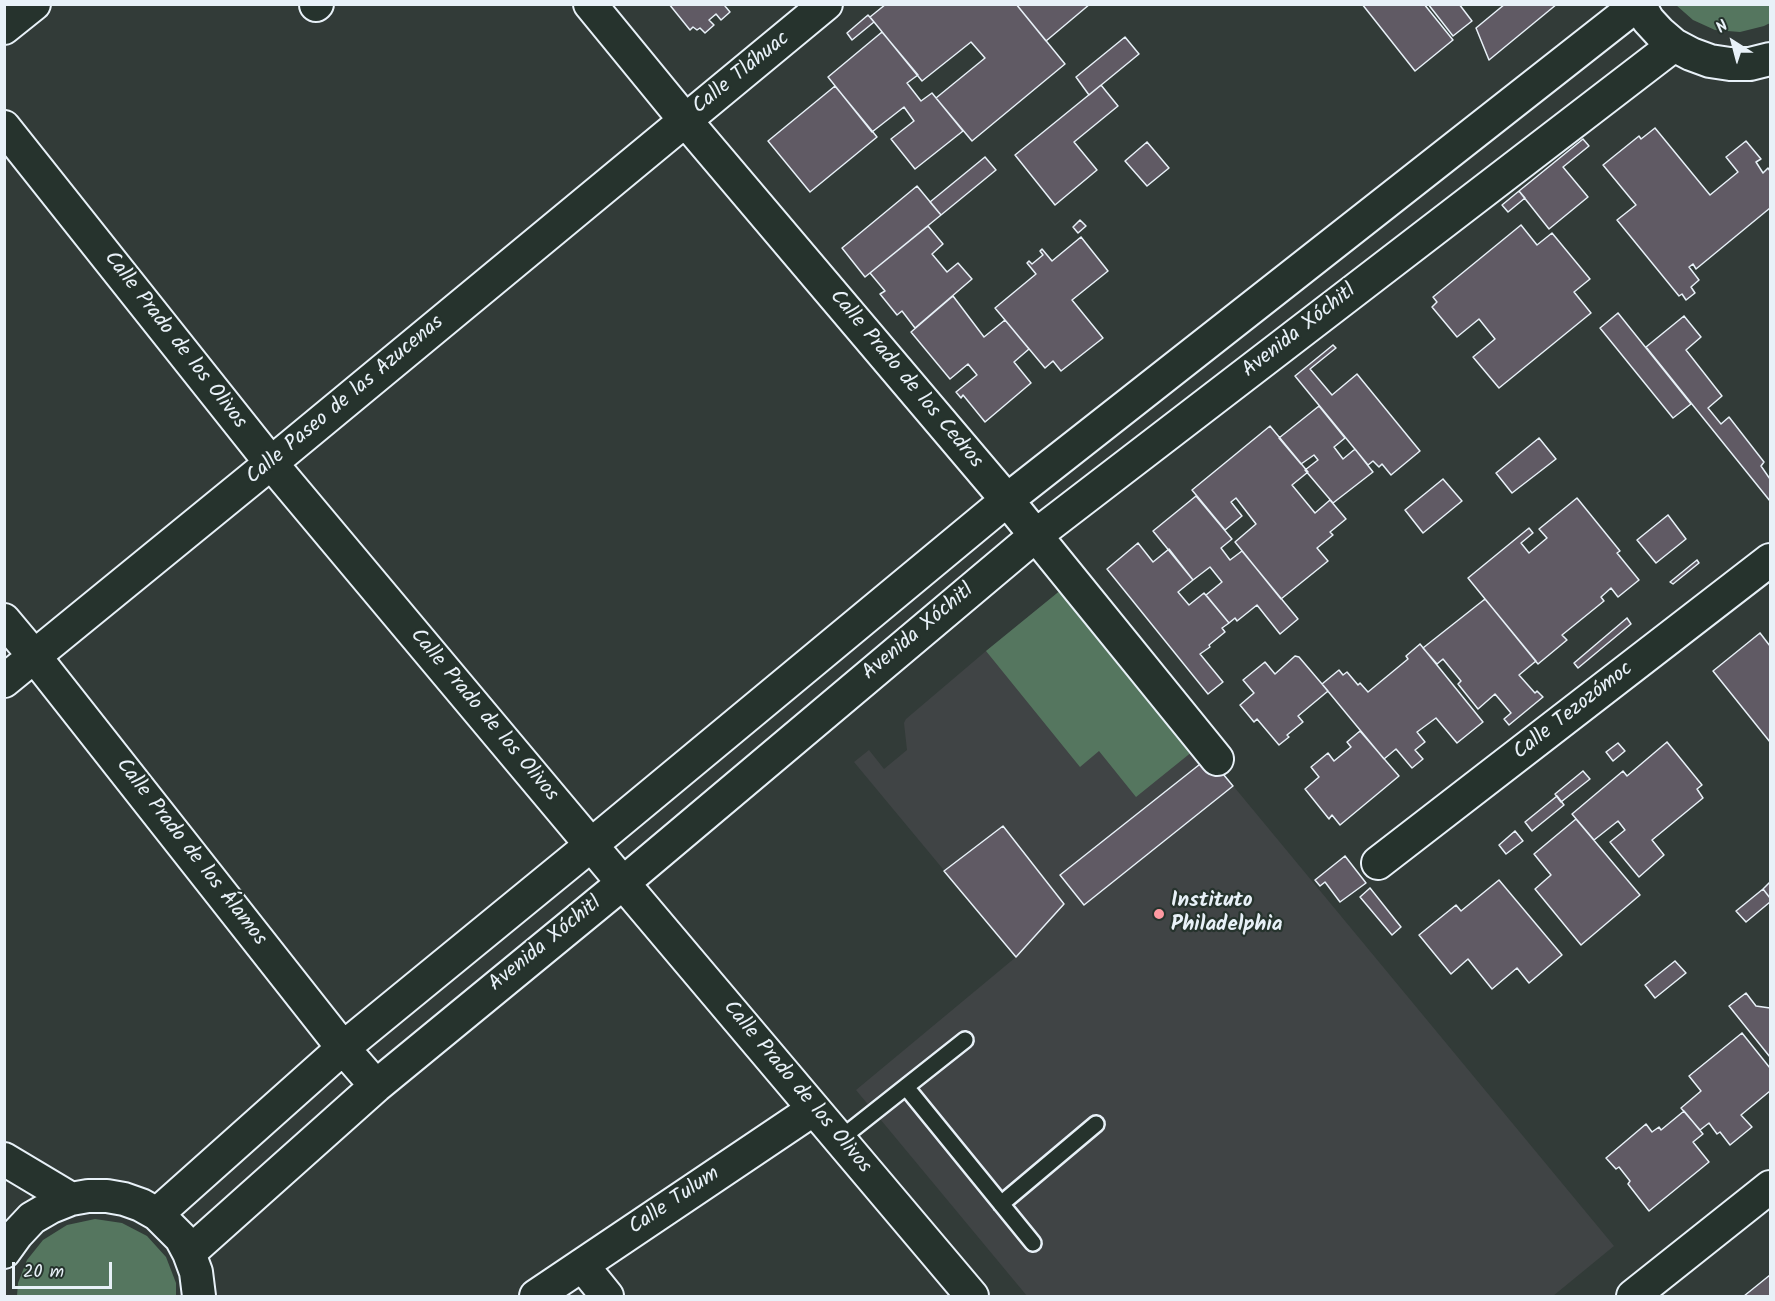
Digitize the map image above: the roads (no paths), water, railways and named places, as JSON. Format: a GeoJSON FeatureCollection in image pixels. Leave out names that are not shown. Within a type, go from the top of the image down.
{"type":"FeatureCollection","features":[{"type":"Feature","properties":{"kind":"street"},"geometry":{"type":"LineString","coordinates":[[4,28],[34,4]]}},
{"type":"Feature","properties":{"kind":"street","name":"Calle Prado de los Cedros"},"geometry":{"type":"LineString","coordinates":[[590,4],[685,120],[1007,500],[1217,759]]}},
{"type":"Feature","properties":{"kind":"street","name":"Calle Tláhuac"},"geometry":{"type":"LineString","coordinates":[[685,120],[826,4]]}},
{"type":"Feature","properties":{"kind":"street"},"geometry":{"type":"LineString","coordinates":[[157,1214],[343,1048],[1007,500],[1638,4],[1648,20],[1674,45],[1701,58],[1730,64],[1750,64],[1770,59]]}},
{"type":"Feature","properties":{"kind":"street","name":"Avenida Xóchitl"},"geometry":{"type":"LineString","coordinates":[[189,1252],[376,1086],[1035,536],[1674,45]]}},
{"type":"Feature","properties":{"kind":"street","name":"Calle Paseo de las Azucenas"},"geometry":{"type":"LineString","coordinates":[[4,681],[272,463],[685,120]]}},
{"type":"Feature","properties":{"kind":"street","name":"Calle Prado de los Olivos"},"geometry":{"type":"LineString","coordinates":[[4,127],[272,463],[622,883],[972,1296]]}},
{"type":"Feature","properties":{"kind":"street","name":"Calle Tezozómoc"},"geometry":{"type":"LineString","coordinates":[[1378,863],[1770,560]]}},
{"type":"Feature","properties":{"kind":"street","name":"Calle Prado de los Álamos"},"geometry":{"type":"LineString","coordinates":[[4,621],[35,657],[343,1048],[376,1086]]}},
{"type":"Feature","properties":{"kind":"street","name":"Calle Tulum"},"geometry":{"type":"LineString","coordinates":[[536,1296],[814,1109]]}},
{"type":"Feature","properties":{"kind":"street"},"geometry":{"type":"LineString","coordinates":[[4,1159],[71,1199]]}},
{"type":"Feature","properties":{"kind":"street"},"geometry":{"type":"LineString","coordinates":[[1651,1292],[1770,1187]]}},
{"type":"Feature","properties":{"kind":"street"},"geometry":{"type":"LineString","coordinates":[[4,1252],[32,1218],[51,1207],[71,1199],[88,1196],[124,1199],[157,1214],[181,1238],[196,1272],[199,1296]]}},
{"type":"Feature","properties":{"kind":"street"},"geometry":{"type":"LineString","coordinates":[[582,1265],[607,1296]]}},
{"type":"Feature","properties":{"kind":"lane"},"geometry":{"type":"LineString","coordinates":[[840,1139],[965,1040]]}},
{"type":"Feature","properties":{"kind":"lane"},"geometry":{"type":"LineString","coordinates":[[906,1087],[1033,1243]]}},
{"type":"Feature","properties":{"kind":"lane"},"geometry":{"type":"LineString","coordinates":[[1001,1204],[1096,1124]]}},
{"type":"Feature","properties":{"kind":"place","name":"Instituto Philadelphia"},"geometry":{"type":"Point","coordinates":[1159,914]}}]}
